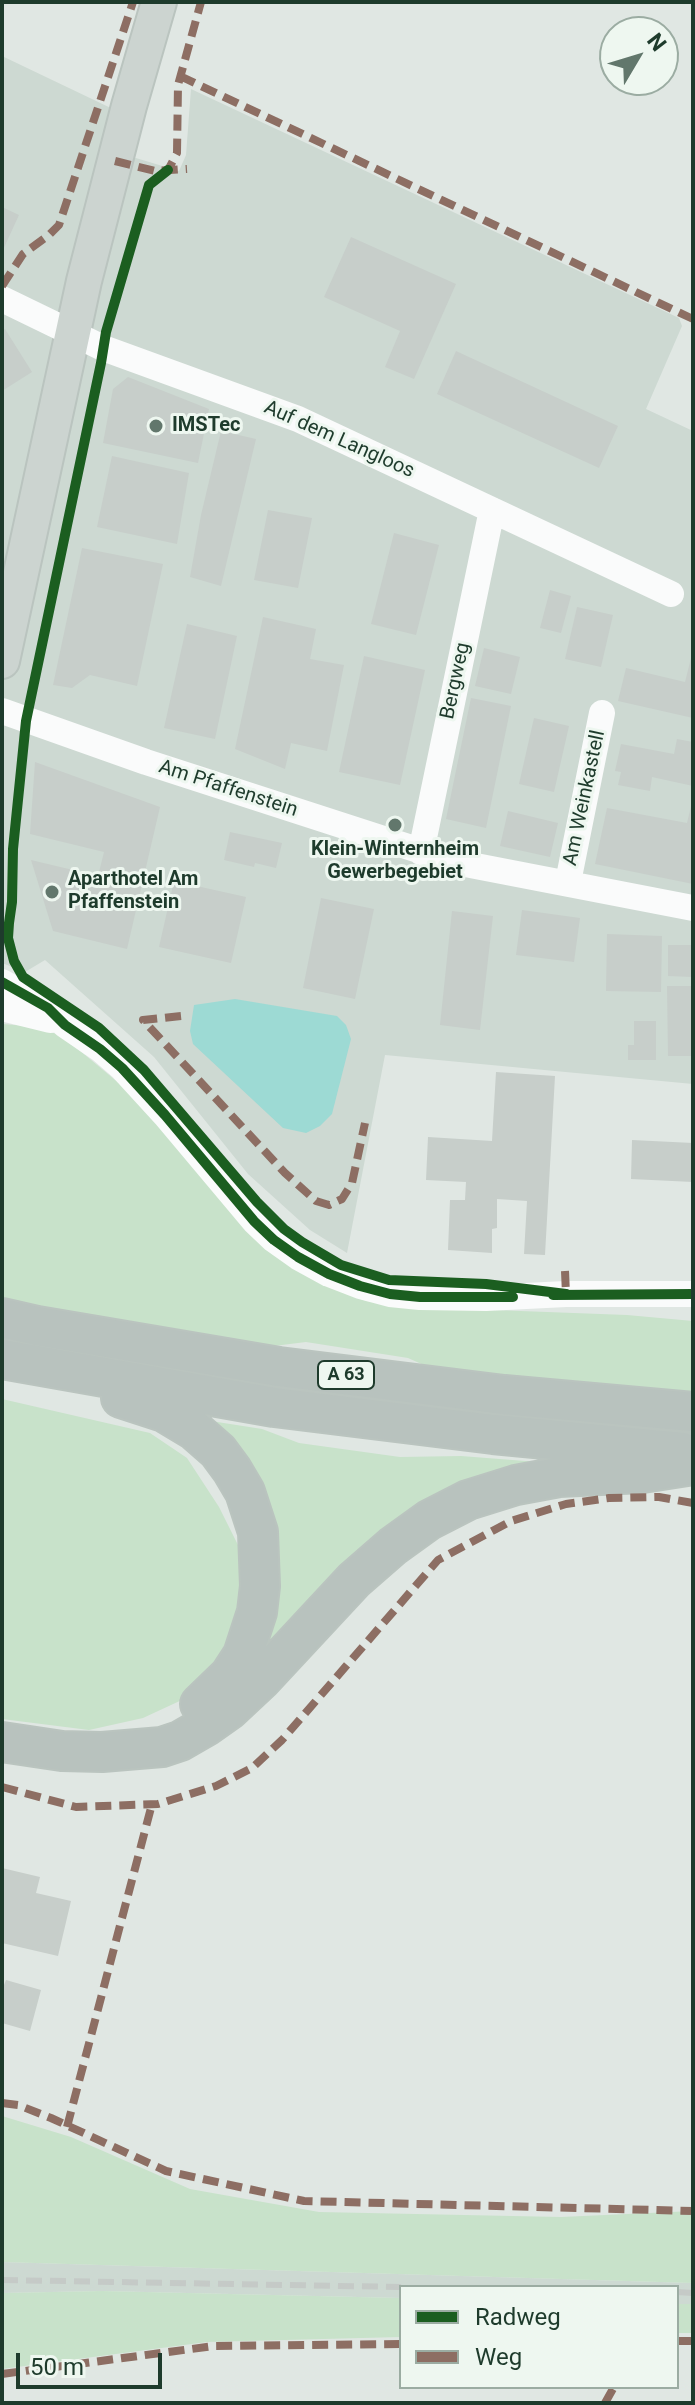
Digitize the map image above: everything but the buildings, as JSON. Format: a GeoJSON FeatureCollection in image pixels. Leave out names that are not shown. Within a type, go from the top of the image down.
{"type":"FeatureCollection","features":[{"type":"Feature","properties":{"kind":"highway","name":"A 63"},"geometry":{"type":"LineString","coordinates":[[2,1318],[279,1367],[504,1395],[693,1412]]}},
{"type":"Feature","properties":{"kind":"highway","name":"A 63"},"geometry":{"type":"LineString","coordinates":[[13,1362],[274,1407],[493,1434],[693,1453]]}},
{"type":"Feature","properties":{"kind":"highway"},"geometry":{"type":"LineString","coordinates":[[13,1362],[164,1412],[194,1430],[218,1451],[232,1470],[253,1512],[259,1542],[260,1586],[257,1612],[243,1655],[211,1695],[139,1748]]}},
{"type":"Feature","properties":{"kind":"highway"},"geometry":{"type":"LineString","coordinates":[[2,1742],[62,1751],[102,1752],[162,1747],[180,1741],[230,1709],[354,1580],[393,1546],[442,1513],[468,1500],[516,1485],[559,1477],[642,1473],[693,1465]]}},
{"type":"Feature","properties":{"kind":"main road"},"geometry":{"type":"LineString","coordinates":[[2,661],[72,333],[129,106],[159,2]]}},
{"type":"Feature","properties":{"kind":"street","name":"Auf dem Langloos"},"geometry":{"type":"LineString","coordinates":[[2,299],[103,348],[298,419],[671,594]]}},
{"type":"Feature","properties":{"kind":"street","name":"Bergweg"},"geometry":{"type":"LineString","coordinates":[[421,852],[492,510]]}},
{"type":"Feature","properties":{"kind":"street","name":"Am Pfaffenstein"},"geometry":{"type":"LineString","coordinates":[[2,711],[146,762],[455,862]]}},
{"type":"Feature","properties":{"kind":"street","name":"Am Weinkastell"},"geometry":{"type":"LineString","coordinates":[[568,882],[602,713]]}},
{"type":"Feature","properties":{"kind":"street","name":"Am Weinkastell"},"geometry":{"type":"LineString","coordinates":[[455,862],[693,908]]}},
{"type":"Feature","properties":{"kind":"street"},"geometry":{"type":"LineString","coordinates":[[2,982],[48,1008],[65,1025],[122,1068],[254,1221],[298,1257],[329,1274],[390,1294],[420,1297],[693,1294]]}},
{"type":"Feature","properties":{"kind":"street"},"geometry":{"type":"LineString","coordinates":[[2,1008],[34,1014],[65,1025]]}},
{"type":"Feature","properties":{"kind":"shaded area"},"geometry":{"type":"Polygon","coordinates":[[[2,56],[115,110],[106,149],[179,171],[186,155],[191,89],[679,318],[682,326],[646,409],[693,431],[693,1084],[385,1055],[347,1253],[310,1230],[248,1174],[154,1057],[45,960],[25,972],[2,963],[2,56]]]}},
{"type":"Feature","properties":{"kind":"shaded area"},"geometry":{"type":"Polygon","coordinates":[[[2,2262],[693,2283],[693,2304],[679,2304],[679,2285],[399,2285],[399,2298],[102,2291],[2,2293],[2,2262]]]}},
{"type":"Feature","properties":{"kind":"green space"},"geometry":{"type":"Polygon","coordinates":[[[2,1024],[27,1026],[61,1035],[132,1094],[321,1281],[366,1301],[414,1307],[627,1315],[693,1321],[693,1395],[444,1374],[408,1358],[306,1342],[266,1347],[2,1301],[2,1024]]]}},
{"type":"Feature","properties":{"kind":"green space"},"geometry":{"type":"Polygon","coordinates":[[[2,1399],[150,1433],[187,1458],[219,1507],[238,1545],[241,1591],[234,1625],[217,1669],[184,1699],[143,1718],[89,1730],[2,1719],[2,1399]]]}},
{"type":"Feature","properties":{"kind":"green space"},"geometry":{"type":"Polygon","coordinates":[[[211,1421],[262,1429],[299,1443],[400,1457],[461,1456],[551,1463],[460,1496],[249,1681],[272,1586],[211,1421]]]}},
{"type":"Feature","properties":{"kind":"green space"},"geometry":{"type":"Polygon","coordinates":[[[2,2116],[71,2137],[190,2189],[319,2212],[561,2217],[693,2211],[693,2283],[2,2262],[2,2116]]]}},
{"type":"Feature","properties":{"kind":"green space"},"geometry":{"type":"Polygon","coordinates":[[[102,2291],[399,2298],[399,2337],[207,2342],[2,2369],[2,2293],[102,2291]]]}},
{"type":"Feature","properties":{"kind":"green space"},"geometry":{"type":"Polygon","coordinates":[[[679,2304],[693,2304],[693,2333],[679,2333],[679,2304]]]}},
{"type":"Feature","properties":{"kind":"water"},"geometry":{"type":"Polygon","coordinates":[[[235,999],[337,1016],[346,1025],[351,1039],[332,1114],[320,1126],[306,1133],[283,1128],[193,1044],[190,1031],[194,1005],[235,999]]]}},
{"type":"Feature","properties":{"kind":"railway"},"geometry":{"type":"LineString","coordinates":[[2,2280],[399,2287]]}},
{"type":"Feature","properties":{"kind":"railway"},"geometry":{"type":"LineString","coordinates":[[679,2292],[693,2293]]}},
{"type":"Feature","properties":{"kind":"marked path"},"geometry":{"type":"LineString","coordinates":[[2,286],[23,254],[59,225],[133,2]]}},
{"type":"Feature","properties":{"kind":"marked path"},"geometry":{"type":"LineString","coordinates":[[163,174],[177,153],[178,85],[201,2]]}},
{"type":"Feature","properties":{"kind":"marked path"},"geometry":{"type":"LineString","coordinates":[[180,76],[693,319]]}},
{"type":"Feature","properties":{"kind":"marked path"},"geometry":{"type":"LineString","coordinates":[[115,161],[155,171],[187,169]]}},
{"type":"Feature","properties":{"kind":"marked path"},"geometry":{"type":"LineString","coordinates":[[181,1016],[143,1020],[285,1173],[316,1201],[329,1205],[342,1199],[352,1183],[365,1123]]}},
{"type":"Feature","properties":{"kind":"marked path"},"geometry":{"type":"LineString","coordinates":[[565,1271],[566,1294]]}},
{"type":"Feature","properties":{"kind":"marked path"},"geometry":{"type":"LineString","coordinates":[[2,1787],[76,1807],[158,1804],[216,1786],[252,1768],[282,1740],[438,1560],[511,1521],[566,1504],[609,1498],[659,1497],[693,1503]]}},
{"type":"Feature","properties":{"kind":"marked path"},"geometry":{"type":"LineString","coordinates":[[67,2127],[152,1804]]}},
{"type":"Feature","properties":{"kind":"marked path"},"geometry":{"type":"LineString","coordinates":[[2,2103],[18,2105],[51,2118],[166,2171],[304,2201],[693,2211]]}},
{"type":"Feature","properties":{"kind":"marked path"},"geometry":{"type":"LineString","coordinates":[[679,2341],[693,2341]]}},
{"type":"Feature","properties":{"kind":"marked path"},"geometry":{"type":"LineString","coordinates":[[2,2374],[214,2346],[399,2344]]}},
{"type":"Feature","properties":{"kind":"marked path"},"geometry":{"type":"LineString","coordinates":[[605,2403],[613,2389]]}},
{"type":"Feature","properties":{"kind":"cycle path"},"geometry":{"type":"LineString","coordinates":[[168,170],[149,185],[106,332],[26,721],[8,938],[14,961],[23,977],[99,1028],[144,1070],[257,1202],[302,1242],[341,1265],[389,1280],[486,1284],[566,1294]]}},
{"type":"Feature","properties":{"kind":"cycle path"},"geometry":{"type":"LineString","coordinates":[[2,982],[48,1008],[65,1025],[122,1068],[254,1221],[298,1257],[329,1274],[390,1294],[513,1297]]}},
{"type":"Feature","properties":{"kind":"cycle path"},"geometry":{"type":"LineString","coordinates":[[553,1295],[693,1294]]}},
{"type":"Feature","properties":{"kind":"place","name":"IMSTec"},"geometry":{"type":"Point","coordinates":[156,426]}},
{"type":"Feature","properties":{"kind":"place","name":"Klein-Winternheim Gewerbegebiet"},"geometry":{"type":"Point","coordinates":[395,825]}},
{"type":"Feature","properties":{"kind":"place","name":"Aparthotel Am Pfaffenstein"},"geometry":{"type":"Point","coordinates":[52,892]}}]}
